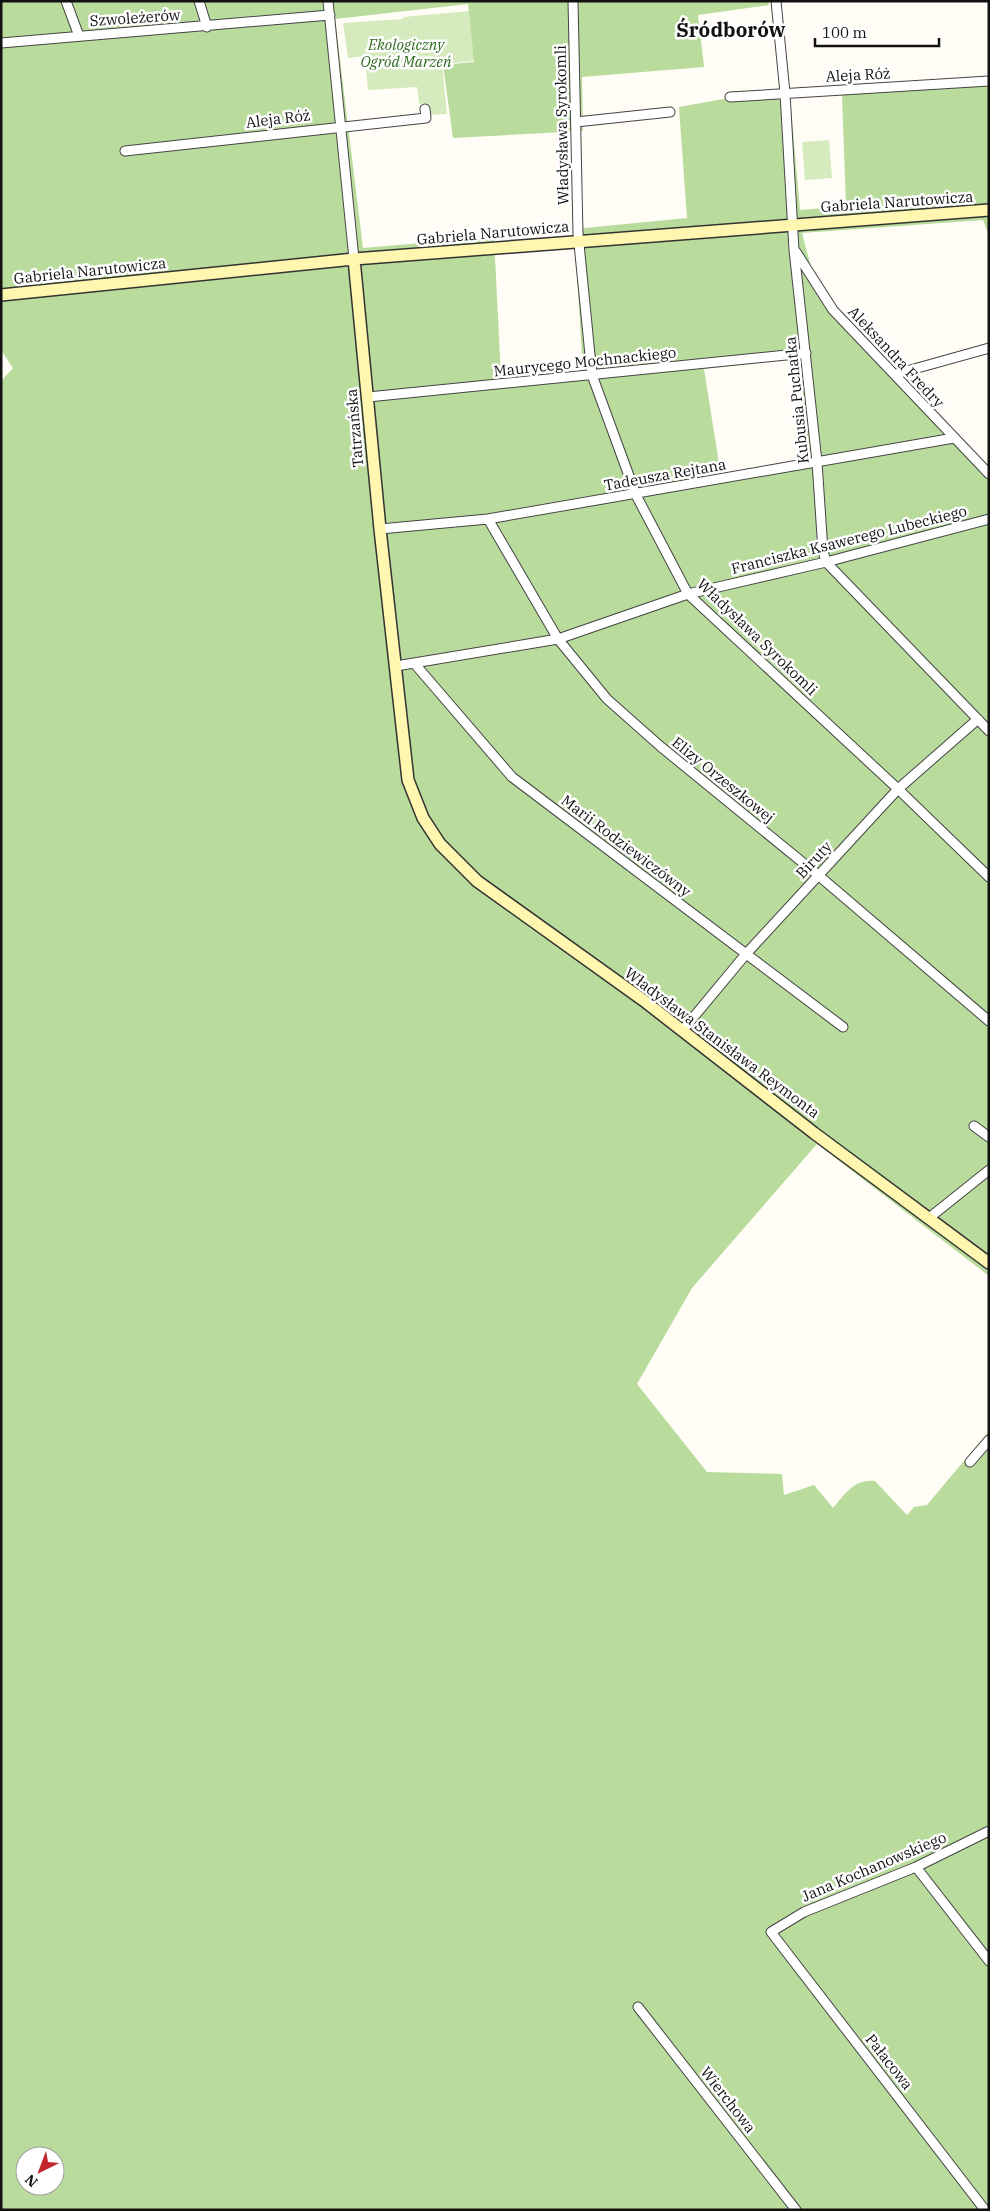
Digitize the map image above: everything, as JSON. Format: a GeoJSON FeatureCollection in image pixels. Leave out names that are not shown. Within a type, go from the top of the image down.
{"type":"FeatureCollection","features":[{"type":"Feature","properties":{"kind":"street"},"geometry":{"type":"LineString","coordinates":[[66,1],[79,36]]}},
{"type":"Feature","properties":{"kind":"street"},"geometry":{"type":"LineString","coordinates":[[199,1],[207,27]]}},
{"type":"Feature","properties":{"kind":"street","name":"Tatrzańska"},"geometry":{"type":"LineString","coordinates":[[328,1],[380,529],[408,780],[423,818],[440,844]]}},
{"type":"Feature","properties":{"kind":"street","name":"Władysława Syrokomli"},"geometry":{"type":"LineString","coordinates":[[573,1],[579,242],[592,375],[636,495],[688,594],[898,789],[989,877]]}},
{"type":"Feature","properties":{"kind":"street","name":"Kubusia Puchatka"},"geometry":{"type":"LineString","coordinates":[[776,1],[785,93],[794,250],[817,462],[823,551],[826,562]]}},
{"type":"Feature","properties":{"kind":"street","name":"Szwoleżerów"},"geometry":{"type":"LineString","coordinates":[[1,43],[207,27],[330,15]]}},
{"type":"Feature","properties":{"kind":"street","name":"Aleja Róż"},"geometry":{"type":"LineString","coordinates":[[730,97],[989,81]]}},
{"type":"Feature","properties":{"kind":"street","name":"Aleja Róż"},"geometry":{"type":"LineString","coordinates":[[125,151],[426,118],[425,109]]}},
{"type":"Feature","properties":{"kind":"street"},"geometry":{"type":"LineString","coordinates":[[576,122],[670,112]]}},
{"type":"Feature","properties":{"kind":"street","name":"Gabriela Narutowicza"},"geometry":{"type":"LineString","coordinates":[[1,295],[354,259],[989,210]]}},
{"type":"Feature","properties":{"kind":"street","name":"Aleksandra Fredry"},"geometry":{"type":"LineString","coordinates":[[794,250],[833,310],[988,472]]}},
{"type":"Feature","properties":{"kind":"street"},"geometry":{"type":"LineString","coordinates":[[896,374],[989,348]]}},
{"type":"Feature","properties":{"kind":"street","name":"Maurycego Mochnackiego"},"geometry":{"type":"LineString","coordinates":[[368,397],[806,353]]}},
{"type":"Feature","properties":{"kind":"street","name":"Tadeusza Rejtana"},"geometry":{"type":"LineString","coordinates":[[380,529],[488,518],[636,495],[954,438]]}},
{"type":"Feature","properties":{"kind":"street","name":"Elizy Orzeszkowej"},"geometry":{"type":"LineString","coordinates":[[488,518],[558,639],[607,699],[660,746],[818,875],[989,1021]]}},
{"type":"Feature","properties":{"kind":"street","name":"Franciszka Ksawerego Lubeckiego"},"geometry":{"type":"LineString","coordinates":[[396,666],[558,639],[688,594],[826,562],[989,519]]}},
{"type":"Feature","properties":{"kind":"street"},"geometry":{"type":"LineString","coordinates":[[826,562],[989,731]]}},
{"type":"Feature","properties":{"kind":"street","name":"Marii Rodziewiczówny"},"geometry":{"type":"LineString","coordinates":[[414,663],[512,777],[844,1027]]}},
{"type":"Feature","properties":{"kind":"street","name":"Biruty"},"geometry":{"type":"LineString","coordinates":[[682,1031],[746,954],[898,789],[978,720]]}},
{"type":"Feature","properties":{"kind":"street","name":"Władysława Stanisława Reymonta"},"geometry":{"type":"LineString","coordinates":[[440,844],[477,881],[682,1031],[989,1263]]}},
{"type":"Feature","properties":{"kind":"street"},"geometry":{"type":"LineString","coordinates":[[974,1126],[989,1137]]}},
{"type":"Feature","properties":{"kind":"street"},"geometry":{"type":"LineString","coordinates":[[929,1218],[989,1170]]}},
{"type":"Feature","properties":{"kind":"street"},"geometry":{"type":"LineString","coordinates":[[970,1462],[989,1440]]}},
{"type":"Feature","properties":{"kind":"street","name":"Jana Kochanowskiego"},"geometry":{"type":"LineString","coordinates":[[771,1932],[804,1912],[916,1867],[989,1831]]}},
{"type":"Feature","properties":{"kind":"street"},"geometry":{"type":"LineString","coordinates":[[916,1867],[989,1961]]}},
{"type":"Feature","properties":{"kind":"street","name":"Pałacowa"},"geometry":{"type":"LineString","coordinates":[[771,1932],[986,2210]]}},
{"type":"Feature","properties":{"kind":"street","name":"Wierchowa"},"geometry":{"type":"LineString","coordinates":[[638,2007],[796,2210]]}},
{"type":"Feature","properties":{"kind":"green space"},"geometry":{"type":"Polygon","coordinates":[[[1,1],[768,1],[769,5],[698,15],[704,67],[582,77],[583,131],[453,138],[443,65],[474,62],[468,4],[335,19],[363,248],[494,237],[501,377],[583,371],[574,229],[687,218],[679,107],[780,89],[989,77],[989,236],[983,220],[802,233],[812,271],[837,307],[989,467],[989,1276],[817,1144],[692,1288],[637,1384],[707,1472],[782,1474],[784,1495],[814,1485],[833,1508],[851,1488],[862,1482],[875,1481],[907,1515],[914,1507],[927,1505],[989,1431],[989,2210],[1,2210],[1,381],[13,368],[1,350],[1,1]],[[842,95],[790,97],[800,210],[846,206],[842,95]],[[801,358],[704,369],[721,476],[806,461],[801,358]]]}},
{"type":"Feature","properties":{"kind":"green space","name":"Ekologiczny Ogród Marzeń"},"geometry":{"type":"Polygon","coordinates":[[[469,11],[474,61],[442,64],[447,114],[430,115],[428,103],[419,104],[417,87],[368,90],[365,56],[348,58],[343,23],[403,19],[403,17],[469,11]]]}},
{"type":"Feature","properties":{"kind":"green space"},"geometry":{"type":"Polygon","coordinates":[[[829,140],[832,178],[805,180],[802,142],[829,140]]]}},
{"type":"Feature","properties":{"kind":"district","name":"Śródborów"},"geometry":{"type":"Point","coordinates":[731,30]}}]}
